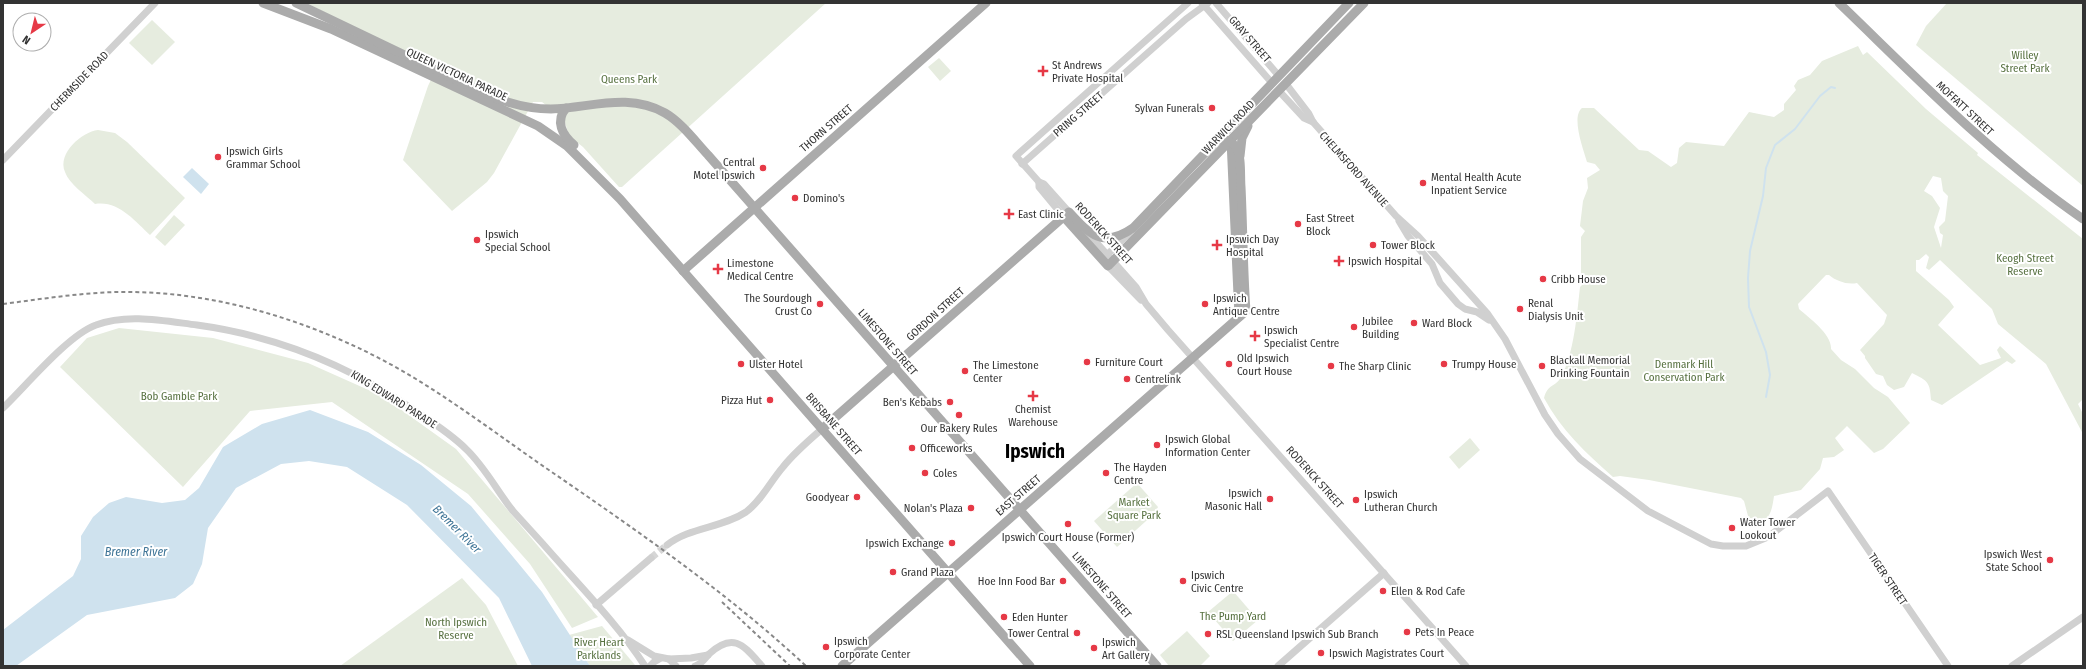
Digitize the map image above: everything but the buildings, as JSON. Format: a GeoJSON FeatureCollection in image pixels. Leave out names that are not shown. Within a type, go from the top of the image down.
{"type":"FeatureCollection","features":[{"type":"Feature","properties":{"kind":"main road","name":"QUEEN VICTORIA PARADE"},"geometry":{"type":"LineString","coordinates":[[296,3],[498,99],[530,107],[566,108]]}},
{"type":"Feature","properties":{"kind":"main road","name":"THORN STREET"},"geometry":{"type":"LineString","coordinates":[[683,270],[986,3]]}},
{"type":"Feature","properties":{"kind":"main road","name":"WARWICK ROAD"},"geometry":{"type":"LineString","coordinates":[[1133,228],[1349,3]]}},
{"type":"Feature","properties":{"kind":"main road","name":"WARWICK ROAD"},"geometry":{"type":"LineString","coordinates":[[1108,261],[1157,217],[1364,3]]}},
{"type":"Feature","properties":{"kind":"main road","name":"MOFFATT STREET"},"geometry":{"type":"LineString","coordinates":[[1839,3],[1990,147],[2035,185],[2083,219]]}},
{"type":"Feature","properties":{"kind":"main road","name":"QUEEN VICTORIA PARADE"},"geometry":{"type":"LineString","coordinates":[[266,4],[344,34],[538,126],[561,141],[590,167],[620,199]]}},
{"type":"Feature","properties":{"kind":"main road","name":"GRAY STREET"},"geometry":{"type":"LineString","coordinates":[[1279,76],[1282,87]]}},
{"type":"Feature","properties":{"kind":"main road","name":"GRAY STREET"},"geometry":{"type":"LineString","coordinates":[[1272,83],[1282,87]]}},
{"type":"Feature","properties":{"kind":"main road","name":"LIMESTONE STREET"},"geometry":{"type":"LineString","coordinates":[[566,108],[624,101],[642,103],[665,113],[682,126],[1158,666]]}},
{"type":"Feature","properties":{"kind":"main road"},"geometry":{"type":"LineString","coordinates":[[566,108],[560,117],[562,130],[567,138],[583,155],[590,167]]}},
{"type":"Feature","properties":{"kind":"main road"},"geometry":{"type":"LineString","coordinates":[[1239,161],[1242,136],[1253,118]]}},
{"type":"Feature","properties":{"kind":"main road"},"geometry":{"type":"LineString","coordinates":[[1237,120],[1231,130],[1230,141],[1243,314]]}},
{"type":"Feature","properties":{"kind":"main road"},"geometry":{"type":"LineString","coordinates":[[1215,142],[1223,139],[1230,141],[1237,148],[1239,161],[1243,314]]}},
{"type":"Feature","properties":{"kind":"main road"},"geometry":{"type":"LineString","coordinates":[[1210,163],[1218,159],[1225,159],[1230,163],[1232,171]]}},
{"type":"Feature","properties":{"kind":"main road","name":"BRISBANE STREET"},"geometry":{"type":"LineString","coordinates":[[620,199],[1030,666]]}},
{"type":"Feature","properties":{"kind":"main road"},"geometry":{"type":"LineString","coordinates":[[1150,210],[1157,217]]}},
{"type":"Feature","properties":{"kind":"main road","name":"RODERICK STREET"},"geometry":{"type":"LineString","coordinates":[[1066,214],[1083,227]]}},
{"type":"Feature","properties":{"kind":"main road","name":"RODERICK STREET"},"geometry":{"type":"LineString","coordinates":[[1066,214],[1108,261]]}},
{"type":"Feature","properties":{"kind":"main road","name":"GORDON STREET"},"geometry":{"type":"LineString","coordinates":[[822,429],[1066,214]]}},
{"type":"Feature","properties":{"kind":"main road"},"geometry":{"type":"LineString","coordinates":[[1083,227],[1098,237],[1107,239],[1119,237],[1133,228]]}},
{"type":"Feature","properties":{"kind":"main road","name":"EAST STREET"},"geometry":{"type":"LineString","coordinates":[[842,666],[1243,314]]}},
{"type":"Feature","properties":{"kind":"street","name":"CHERMSIDE ROAD"},"geometry":{"type":"LineString","coordinates":[[3,160],[155,3]]}},
{"type":"Feature","properties":{"kind":"street","name":"PRING STREET"},"geometry":{"type":"LineString","coordinates":[[1016,156],[1188,3]]}},
{"type":"Feature","properties":{"kind":"street","name":"GRAY STREET"},"geometry":{"type":"LineString","coordinates":[[1216,3],[1279,76]]}},
{"type":"Feature","properties":{"kind":"street","name":"PRING STREET"},"geometry":{"type":"LineString","coordinates":[[1022,164],[1186,19],[1205,4]]}},
{"type":"Feature","properties":{"kind":"street","name":"GRAY STREET"},"geometry":{"type":"LineString","coordinates":[[1205,4],[1272,83]]}},
{"type":"Feature","properties":{"kind":"street"},"geometry":{"type":"LineString","coordinates":[[1255,63],[1261,62],[1263,57]]}},
{"type":"Feature","properties":{"kind":"street","name":"CHELMSFORD AVENUE"},"geometry":{"type":"LineString","coordinates":[[1282,87],[1304,118],[1313,122],[1398,217],[1416,233],[1494,324],[1505,339],[1545,415],[1558,434],[1580,459],[1648,512],[1714,545],[1746,546],[1768,537],[1828,491]]}},
{"type":"Feature","properties":{"kind":"street","name":"RODERICK STREET"},"geometry":{"type":"LineString","coordinates":[[1016,156],[1039,182],[1044,184],[1066,214]]}},
{"type":"Feature","properties":{"kind":"street","name":"CHELMSFORD AVENUE"},"geometry":{"type":"LineString","coordinates":[[1398,217],[1408,236],[1434,267],[1440,283],[1464,308],[1477,312],[1494,324]]}},
{"type":"Feature","properties":{"kind":"street","name":"RODERICK STREET"},"geometry":{"type":"LineString","coordinates":[[1083,227],[1108,261],[1136,287],[1146,304],[1192,358],[1466,666]]}},
{"type":"Feature","properties":{"kind":"street","name":"WARWICK ROAD"},"geometry":{"type":"LineString","coordinates":[[1108,261],[1133,228]]}},
{"type":"Feature","properties":{"kind":"street"},"geometry":{"type":"LineString","coordinates":[[1437,276],[1440,269],[1445,266]]}},
{"type":"Feature","properties":{"kind":"street"},"geometry":{"type":"LineString","coordinates":[[1464,308],[1471,304],[1469,294]]}},
{"type":"Feature","properties":{"kind":"street","name":"KING EDWARD PARADE"},"geometry":{"type":"LineString","coordinates":[[3,408],[74,338],[89,328],[110,320],[138,319],[174,322],[249,334],[313,354],[347,370],[389,393],[442,429],[467,450],[513,511],[621,635]]}},
{"type":"Feature","properties":{"kind":"street","name":"GORDON STREET"},"geometry":{"type":"LineString","coordinates":[[667,545],[679,537],[732,519],[746,512],[761,498],[787,462],[822,429]]}},
{"type":"Feature","properties":{"kind":"street","name":"TIGER STREET"},"geometry":{"type":"LineString","coordinates":[[1828,491],[1948,666]]}},
{"type":"Feature","properties":{"kind":"street"},"geometry":{"type":"LineString","coordinates":[[596,605],[651,558]]}},
{"type":"Feature","properties":{"kind":"street"},"geometry":{"type":"LineString","coordinates":[[1278,666],[1384,573]]}},
{"type":"Feature","properties":{"kind":"street"},"geometry":{"type":"LineString","coordinates":[[2012,666],[2083,617]]}},
{"type":"Feature","properties":{"kind":"street"},"geometry":{"type":"LineString","coordinates":[[621,635],[642,650],[665,658],[676,666]]}},
{"type":"Feature","properties":{"kind":"street"},"geometry":{"type":"LineString","coordinates":[[621,635],[645,666]]}},
{"type":"Feature","properties":{"kind":"street"},"geometry":{"type":"LineString","coordinates":[[695,666],[701,663],[722,644],[732,642],[745,647],[762,666]]}},
{"type":"Feature","properties":{"kind":"street"},"geometry":{"type":"LineString","coordinates":[[650,666],[654,662],[665,658],[691,658],[709,655]]}},
{"type":"Feature","properties":{"kind":"green space","name":"Queens Park"},"geometry":{"type":"Polygon","coordinates":[[[306,3],[826,3],[622,187],[619,187],[583,147],[569,136],[564,119],[542,102],[533,102],[494,173],[487,182],[452,211],[403,160],[428,86],[438,65],[371,36],[306,3]]]}},
{"type":"Feature","properties":{"kind":"green space","name":"Willey Street Park"},"geometry":{"type":"Polygon","coordinates":[[[1947,3],[2083,3],[2083,186],[1916,45],[1926,26],[1947,3]]]}},
{"type":"Feature","properties":{"kind":"green space"},"geometry":{"type":"Polygon","coordinates":[[[152,20],[175,42],[152,65],[129,43],[152,20]]]}},
{"type":"Feature","properties":{"kind":"green space","name":"Denmark Hill Conservation Park"},"geometry":{"type":"Polygon","coordinates":[[[1858,46],[1863,55],[1867,52],[1926,109],[1978,153],[1977,155],[2083,239],[2083,399],[2078,404],[2083,414],[2083,434],[2046,364],[1998,324],[1992,309],[1940,260],[1929,270],[1926,268],[1929,257],[1926,254],[1919,260],[1916,260],[1916,271],[1949,300],[1954,307],[1938,325],[1980,365],[2001,358],[1997,350],[2000,346],[2016,361],[2012,364],[2007,361],[1942,405],[1931,400],[1930,389],[1925,380],[1912,373],[1904,387],[1894,390],[1887,385],[1883,376],[1876,374],[1860,350],[1884,324],[1887,315],[1857,283],[1842,282],[1829,275],[1826,275],[1798,304],[1799,309],[1824,332],[1828,338],[1831,349],[1841,360],[1855,369],[1874,388],[1888,397],[1910,423],[1883,449],[1874,453],[1847,426],[1835,438],[1844,450],[1834,457],[1823,458],[1820,469],[1801,490],[1774,496],[1772,509],[1768,516],[1762,522],[1751,527],[1744,501],[1741,498],[1649,480],[1620,476],[1613,477],[1566,431],[1544,398],[1548,390],[1561,377],[1572,346],[1580,287],[1585,282],[1581,278],[1581,237],[1585,231],[1580,226],[1583,201],[1588,188],[1587,178],[1600,170],[1595,164],[1587,162],[1579,133],[1578,118],[1579,112],[1582,108],[1594,108],[1639,150],[1648,151],[1671,167],[1677,163],[1679,148],[1686,142],[1724,146],[1749,112],[1774,117],[1784,110],[1784,104],[1796,90],[1794,86],[1798,80],[1810,75],[1822,61],[1858,46]],[[1933,176],[1924,191],[1932,196],[1940,208],[1934,227],[1941,248],[1943,235],[1940,233],[1939,227],[1945,221],[1948,196],[1943,191],[1941,178],[1933,176]]]}},
{"type":"Feature","properties":{"kind":"green space"},"geometry":{"type":"Polygon","coordinates":[[[939,58],[951,71],[940,81],[928,67],[939,58]]]}},
{"type":"Feature","properties":{"kind":"green space"},"geometry":{"type":"Polygon","coordinates":[[[98,130],[115,133],[127,142],[185,198],[150,235],[119,208],[111,205],[95,204],[70,181],[65,172],[63,165],[72,145],[78,139],[98,130]]]}},
{"type":"Feature","properties":{"kind":"green space"},"geometry":{"type":"Polygon","coordinates":[[[174,215],[185,225],[165,246],[155,237],[174,215]]]}},
{"type":"Feature","properties":{"kind":"green space","name":"Bob Gamble Park"},"geometry":{"type":"Polygon","coordinates":[[[119,328],[213,338],[308,363],[382,396],[456,449],[598,617],[572,628],[530,564],[468,494],[332,402],[250,411],[183,487],[60,367],[87,338],[119,328]]]}},
{"type":"Feature","properties":{"kind":"green space"},"geometry":{"type":"Polygon","coordinates":[[[1470,438],[1480,450],[1459,469],[1449,457],[1470,438]]]}},
{"type":"Feature","properties":{"kind":"green space","name":"Market Square Park"},"geometry":{"type":"Polygon","coordinates":[[[1137,483],[1158,507],[1155,513],[1117,547],[1094,521],[1137,483]]]}},
{"type":"Feature","properties":{"kind":"green space","name":"North Ipswich Reserve"},"geometry":{"type":"Polygon","coordinates":[[[462,578],[486,605],[518,666],[340,666],[462,578]]]}},
{"type":"Feature","properties":{"kind":"green space","name":"The Pump Yard"},"geometry":{"type":"Polygon","coordinates":[[[1233,591],[1258,620],[1233,641],[1208,612],[1233,591]]]}},
{"type":"Feature","properties":{"kind":"green space","name":"River Heart Parklands"},"geometry":{"type":"Polygon","coordinates":[[[602,626],[635,666],[590,666],[569,635],[602,626]]]}},
{"type":"Feature","properties":{"kind":"green space"},"geometry":{"type":"Polygon","coordinates":[[[1187,631],[1210,656],[1200,666],[1169,666],[1160,655],[1187,631]]]}},
{"type":"Feature","properties":{"kind":"water"},"geometry":{"type":"Polygon","coordinates":[[[192,168],[209,184],[201,194],[183,177],[192,168]]]}},
{"type":"Feature","properties":{"kind":"water","name":"Bremer River"},"geometry":{"type":"Polygon","coordinates":[[[310,410],[368,432],[421,465],[471,506],[542,592],[590,666],[532,666],[499,598],[407,505],[347,467],[309,461],[281,464],[236,488],[208,528],[202,564],[193,584],[175,598],[87,615],[16,666],[3,666],[3,630],[73,576],[81,559],[81,536],[93,517],[109,503],[126,497],[162,503],[185,500],[199,488],[223,447],[262,424],[310,410]]]}},
{"type":"Feature","properties":{"kind":"waterway"},"geometry":{"type":"LineString","coordinates":[[1766,397],[1770,375],[1766,352],[1749,307],[1748,278],[1750,251],[1763,196],[1766,168],[1775,145],[1795,129],[1820,96],[1831,87],[1835,88]]}},
{"type":"Feature","properties":{"kind":"tunnel"},"geometry":{"type":"LineString","coordinates":[[651,558],[667,545]]}},
{"type":"Feature","properties":{"kind":"railway"},"geometry":{"type":"LineString","coordinates":[[3,304],[60,296],[117,292],[155,293],[192,297],[267,313],[339,339],[373,355],[426,385],[625,523],[718,591],[806,666]]}},
{"type":"Feature","properties":{"kind":"railway"},"geometry":{"type":"LineString","coordinates":[[722,602],[790,666]]}},
{"type":"Feature","properties":{"kind":"place","name":"St Andrews Private Hospital"},"geometry":{"type":"Point","coordinates":[1043,71]}},
{"type":"Feature","properties":{"kind":"place","name":"Sylvan Funerals"},"geometry":{"type":"Point","coordinates":[1212,108]}},
{"type":"Feature","properties":{"kind":"place","name":"Ipswich Girls Grammar School"},"geometry":{"type":"Point","coordinates":[218,157]}},
{"type":"Feature","properties":{"kind":"place","name":"Central Motel Ipswich"},"geometry":{"type":"Point","coordinates":[763,168]}},
{"type":"Feature","properties":{"kind":"place","name":"Mental Health Acute Inpatient Service"},"geometry":{"type":"Point","coordinates":[1423,183]}},
{"type":"Feature","properties":{"kind":"place","name":"Domino's"},"geometry":{"type":"Point","coordinates":[795,198]}},
{"type":"Feature","properties":{"kind":"place","name":"East Clinic"},"geometry":{"type":"Point","coordinates":[1009,214]}},
{"type":"Feature","properties":{"kind":"place","name":"East Street Block"},"geometry":{"type":"Point","coordinates":[1298,224]}},
{"type":"Feature","properties":{"kind":"place","name":"Ipswich Special School"},"geometry":{"type":"Point","coordinates":[477,240]}},
{"type":"Feature","properties":{"kind":"place","name":"Ipswich Day Hospital"},"geometry":{"type":"Point","coordinates":[1217,245]}},
{"type":"Feature","properties":{"kind":"place","name":"Tower Block"},"geometry":{"type":"Point","coordinates":[1373,245]}},
{"type":"Feature","properties":{"kind":"place","name":"Ipswich Hospital"},"geometry":{"type":"Point","coordinates":[1339,261]}},
{"type":"Feature","properties":{"kind":"place","name":"Limestone Medical Centre"},"geometry":{"type":"Point","coordinates":[718,269]}},
{"type":"Feature","properties":{"kind":"place","name":"Cribb House"},"geometry":{"type":"Point","coordinates":[1543,279]}},
{"type":"Feature","properties":{"kind":"place","name":"The Sourdough Crust Co"},"geometry":{"type":"Point","coordinates":[820,304]}},
{"type":"Feature","properties":{"kind":"place","name":"Ipswich Antique Centre"},"geometry":{"type":"Point","coordinates":[1205,304]}},
{"type":"Feature","properties":{"kind":"place","name":"Renal Dialysis Unit"},"geometry":{"type":"Point","coordinates":[1520,309]}},
{"type":"Feature","properties":{"kind":"place","name":"Ward Block"},"geometry":{"type":"Point","coordinates":[1414,323]}},
{"type":"Feature","properties":{"kind":"place","name":"Jubilee Building"},"geometry":{"type":"Point","coordinates":[1354,327]}},
{"type":"Feature","properties":{"kind":"place","name":"Ipswich Specialist Centre"},"geometry":{"type":"Point","coordinates":[1255,336]}},
{"type":"Feature","properties":{"kind":"place","name":"Furniture Court"},"geometry":{"type":"Point","coordinates":[1087,362]}},
{"type":"Feature","properties":{"kind":"place","name":"Ulster Hotel"},"geometry":{"type":"Point","coordinates":[741,364]}},
{"type":"Feature","properties":{"kind":"place","name":"Old Ipswich Court House"},"geometry":{"type":"Point","coordinates":[1229,364]}},
{"type":"Feature","properties":{"kind":"place","name":"Trumpy House"},"geometry":{"type":"Point","coordinates":[1444,364]}},
{"type":"Feature","properties":{"kind":"place","name":"The Sharp Clinic"},"geometry":{"type":"Point","coordinates":[1331,366]}},
{"type":"Feature","properties":{"kind":"place","name":"Blackall Memorial Drinking Fountain"},"geometry":{"type":"Point","coordinates":[1542,366]}},
{"type":"Feature","properties":{"kind":"place","name":"The Limestone Center"},"geometry":{"type":"Point","coordinates":[965,371]}},
{"type":"Feature","properties":{"kind":"place","name":"Centrelink"},"geometry":{"type":"Point","coordinates":[1127,379]}},
{"type":"Feature","properties":{"kind":"place","name":"Chemist Warehouse"},"geometry":{"type":"Point","coordinates":[1033,396]}},
{"type":"Feature","properties":{"kind":"place","name":"Pizza Hut"},"geometry":{"type":"Point","coordinates":[770,400]}},
{"type":"Feature","properties":{"kind":"place","name":"Ben's Kebabs"},"geometry":{"type":"Point","coordinates":[950,402]}},
{"type":"Feature","properties":{"kind":"place","name":"Our Bakery Rules"},"geometry":{"type":"Point","coordinates":[959,415]}},
{"type":"Feature","properties":{"kind":"place","name":"Ipswich Global Information Center"},"geometry":{"type":"Point","coordinates":[1157,445]}},
{"type":"Feature","properties":{"kind":"place","name":"Officeworks"},"geometry":{"type":"Point","coordinates":[912,448]}},
{"type":"Feature","properties":{"kind":"place","name":"Coles"},"geometry":{"type":"Point","coordinates":[925,473]}},
{"type":"Feature","properties":{"kind":"place","name":"The Hayden Centre"},"geometry":{"type":"Point","coordinates":[1106,473]}},
{"type":"Feature","properties":{"kind":"place","name":"Goodyear"},"geometry":{"type":"Point","coordinates":[857,497]}},
{"type":"Feature","properties":{"kind":"place","name":"Ipswich Masonic Hall"},"geometry":{"type":"Point","coordinates":[1270,499]}},
{"type":"Feature","properties":{"kind":"place","name":"Ipswich Lutheran Church"},"geometry":{"type":"Point","coordinates":[1356,500]}},
{"type":"Feature","properties":{"kind":"place","name":"Nolan's Plaza"},"geometry":{"type":"Point","coordinates":[971,508]}},
{"type":"Feature","properties":{"kind":"place","name":"Ipswich Court House (Former)"},"geometry":{"type":"Point","coordinates":[1068,524]}},
{"type":"Feature","properties":{"kind":"place","name":"Water Tower Lookout"},"geometry":{"type":"Point","coordinates":[1732,528]}},
{"type":"Feature","properties":{"kind":"place","name":"Ipswich Exchange"},"geometry":{"type":"Point","coordinates":[952,543]}},
{"type":"Feature","properties":{"kind":"place","name":"Ipswich West State School"},"geometry":{"type":"Point","coordinates":[2050,560]}},
{"type":"Feature","properties":{"kind":"place","name":"Grand Plaza"},"geometry":{"type":"Point","coordinates":[893,572]}},
{"type":"Feature","properties":{"kind":"place","name":"Hoe Inn Food Bar"},"geometry":{"type":"Point","coordinates":[1063,581]}},
{"type":"Feature","properties":{"kind":"place","name":"Ipswich Civic Centre"},"geometry":{"type":"Point","coordinates":[1183,581]}},
{"type":"Feature","properties":{"kind":"place","name":"Ellen & Rod Cafe"},"geometry":{"type":"Point","coordinates":[1383,591]}},
{"type":"Feature","properties":{"kind":"place","name":"Eden Hunter"},"geometry":{"type":"Point","coordinates":[1004,617]}},
{"type":"Feature","properties":{"kind":"place","name":"Pets In Peace"},"geometry":{"type":"Point","coordinates":[1407,632]}},
{"type":"Feature","properties":{"kind":"place","name":"Tower Central"},"geometry":{"type":"Point","coordinates":[1077,633]}},
{"type":"Feature","properties":{"kind":"place","name":"RSL Queensland Ipswich Sub Branch"},"geometry":{"type":"Point","coordinates":[1208,634]}},
{"type":"Feature","properties":{"kind":"place","name":"Ipswich Corporate Center"},"geometry":{"type":"Point","coordinates":[826,647]}},
{"type":"Feature","properties":{"kind":"place","name":"Ipswich Art Gallery"},"geometry":{"type":"Point","coordinates":[1094,648]}},
{"type":"Feature","properties":{"kind":"place","name":"Ipswich Magistrates Court"},"geometry":{"type":"Point","coordinates":[1321,653]}},
{"type":"Feature","properties":{"kind":"district","name":"Ipswich"},"geometry":{"type":"Point","coordinates":[1035,451]}},
{"type":"Feature","properties":{"kind":"park label","name":"Keogh Street Reserve"},"geometry":{"type":"Point","coordinates":[2025,264]}}]}
